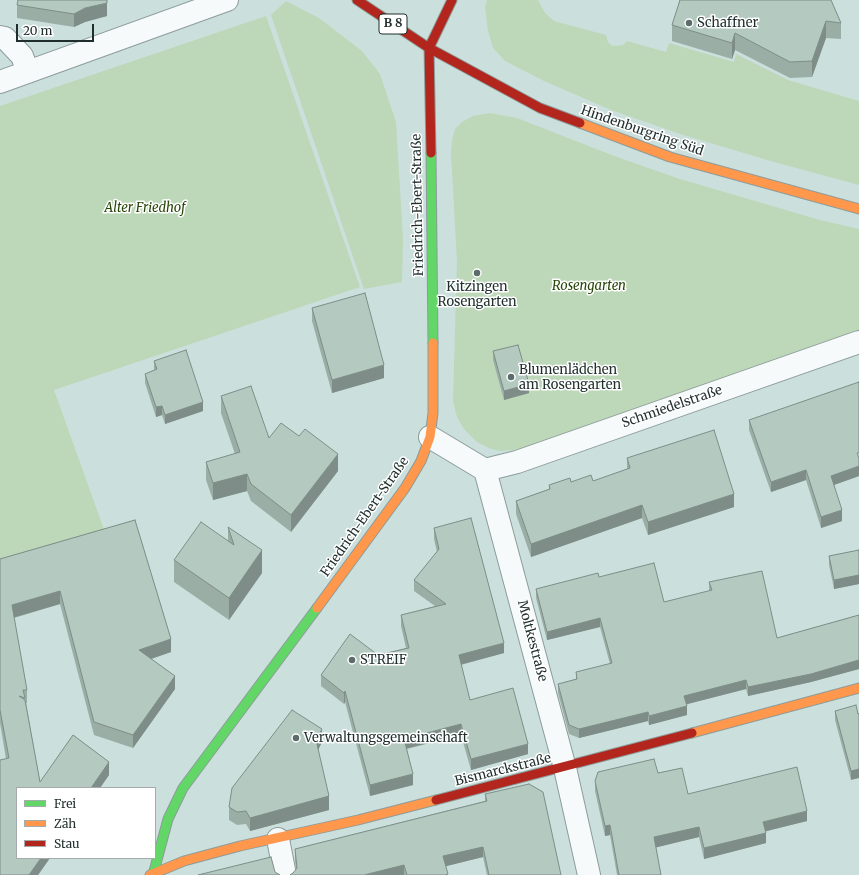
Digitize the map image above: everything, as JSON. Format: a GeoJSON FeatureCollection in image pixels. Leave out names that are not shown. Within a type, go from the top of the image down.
{"type":"FeatureCollection","features":[{"type":"Feature","properties":{"kind":"street"},"geometry":{"type":"LineString","coordinates":[[0,82],[227,0]]}},
{"type":"Feature","properties":{"kind":"street","name":"B 8"},"geometry":{"type":"LineString","coordinates":[[357,0],[429,48]]}},
{"type":"Feature","properties":{"kind":"street"},"geometry":{"type":"LineString","coordinates":[[429,48],[452,0]]}},
{"type":"Feature","properties":{"kind":"street"},"geometry":{"type":"LineString","coordinates":[[0,37],[5,38],[22,56],[28,72]]}},
{"type":"Feature","properties":{"kind":"street","name":"Hindenburgring Süd"},"geometry":{"type":"LineString","coordinates":[[429,48],[540,108],[670,157],[859,209]]}},
{"type":"Feature","properties":{"kind":"street","name":"Friedrich-Ebert-Straße"},"geometry":{"type":"LineString","coordinates":[[152,874],[168,819],[182,788],[405,488],[421,461],[430,437],[433,413],[433,296],[429,48]]}},
{"type":"Feature","properties":{"kind":"street","name":"Schmiedelstraße"},"geometry":{"type":"LineString","coordinates":[[485,470],[517,462],[859,342]]}},
{"type":"Feature","properties":{"kind":"street"},"geometry":{"type":"LineString","coordinates":[[430,437],[485,470]]}},
{"type":"Feature","properties":{"kind":"street","name":"Moltkestraße"},"geometry":{"type":"LineString","coordinates":[[485,470],[565,768],[589,875]]}},
{"type":"Feature","properties":{"kind":"street","name":"Bismarckstraße"},"geometry":{"type":"LineString","coordinates":[[152,874],[184,861],[240,846],[278,839],[358,820],[565,768],[859,688]]}},
{"type":"Feature","properties":{"kind":"street"},"geometry":{"type":"LineString","coordinates":[[278,839],[285,875]]}},
{"type":"Feature","properties":{"kind":"green space"},"geometry":{"type":"Polygon","coordinates":[[[487,0],[538,0],[545,13],[554,21],[606,35],[608,42],[612,46],[623,45],[627,41],[666,52],[669,43],[734,62],[736,54],[788,80],[859,101],[859,185],[680,134],[611,110],[544,81],[505,61],[493,48],[488,31],[485,7],[487,0]]]}},
{"type":"Feature","properties":{"kind":"green space"},"geometry":{"type":"Polygon","coordinates":[[[286,1],[319,18],[362,51],[380,74],[396,122],[403,239],[402,282],[364,289],[271,15],[286,1]]]}},
{"type":"Feature","properties":{"kind":"green space","name":"Alter Friedhof"},"geometry":{"type":"Polygon","coordinates":[[[266,16],[360,287],[54,390],[106,535],[0,567],[0,106],[266,16]]]}},
{"type":"Feature","properties":{"kind":"green space","name":"Rosengarten"},"geometry":{"type":"Polygon","coordinates":[[[490,113],[517,118],[617,157],[680,179],[820,220],[859,229],[859,331],[524,449],[501,451],[491,449],[477,442],[464,429],[457,417],[453,401],[457,261],[451,153],[455,129],[462,122],[473,116],[490,113]]]}},
{"type":"Feature","properties":{"kind":"building"},"geometry":{"type":"Polygon","coordinates":[[[18,0],[107,0],[107,3],[85,8],[74,14],[17,5],[18,0]]]}},
{"type":"Feature","properties":{"kind":"building"},"geometry":{"type":"Polygon","coordinates":[[[680,0],[831,0],[841,23],[826,21],[812,61],[790,62],[735,33],[732,43],[672,25],[680,0]]]}},
{"type":"Feature","properties":{"kind":"building"},"geometry":{"type":"Polygon","coordinates":[[[365,293],[384,365],[332,380],[312,308],[365,293]]]}},
{"type":"Feature","properties":{"kind":"building","name":"Blumenlädchen am Rosengarten"},"geometry":{"type":"Polygon","coordinates":[[[518,345],[529,384],[504,391],[493,351],[518,345]]]}},
{"type":"Feature","properties":{"kind":"building"},"geometry":{"type":"Polygon","coordinates":[[[186,350],[203,402],[165,415],[162,406],[156,407],[145,374],[157,369],[154,361],[186,350]]]}},
{"type":"Feature","properties":{"kind":"building"},"geometry":{"type":"Polygon","coordinates":[[[859,382],[859,453],[857,453],[859,458],[859,466],[831,476],[842,510],[821,517],[806,470],[771,482],[749,420],[859,382]]]}},
{"type":"Feature","properties":{"kind":"building"},"geometry":{"type":"Polygon","coordinates":[[[251,386],[269,438],[281,423],[299,436],[305,429],[338,454],[291,515],[251,484],[247,474],[213,483],[206,462],[240,452],[221,396],[251,386]]]}},
{"type":"Feature","properties":{"kind":"building"},"geometry":{"type":"Polygon","coordinates":[[[714,430],[734,494],[648,522],[642,505],[531,544],[516,501],[550,489],[549,485],[570,478],[571,482],[591,475],[593,481],[630,468],[627,458],[714,430]]]}},
{"type":"Feature","properties":{"kind":"building"},"geometry":{"type":"Polygon","coordinates":[[[471,518],[504,643],[459,655],[470,700],[513,688],[528,744],[471,759],[461,724],[404,739],[413,774],[370,785],[345,691],[344,693],[321,675],[350,634],[378,655],[409,648],[401,615],[446,604],[414,580],[439,549],[434,528],[471,518]]]}},
{"type":"Feature","properties":{"kind":"building"},"geometry":{"type":"Polygon","coordinates":[[[135,520],[171,639],[139,650],[175,676],[133,735],[94,722],[60,591],[12,605],[27,690],[23,690],[25,698],[19,696],[25,700],[40,782],[73,735],[109,762],[92,787],[16,787],[16,859],[40,859],[29,875],[0,875],[0,760],[9,758],[0,710],[0,559],[135,520]]]}},
{"type":"Feature","properties":{"kind":"building"},"geometry":{"type":"Polygon","coordinates":[[[201,522],[234,545],[228,527],[262,550],[229,598],[174,560],[201,522]]]}},
{"type":"Feature","properties":{"kind":"building"},"geometry":{"type":"Polygon","coordinates":[[[859,550],[859,575],[834,580],[829,556],[859,550]]]}},
{"type":"Feature","properties":{"kind":"building"},"geometry":{"type":"Polygon","coordinates":[[[654,563],[664,602],[712,590],[709,582],[762,571],[777,638],[859,615],[859,660],[811,674],[748,687],[746,680],[684,696],[687,706],[649,716],[648,712],[579,729],[569,725],[558,684],[577,679],[576,672],[612,663],[600,618],[547,632],[536,589],[598,573],[599,577],[654,563]]]}},
{"type":"Feature","properties":{"kind":"building"},"geometry":{"type":"Polygon","coordinates":[[[856,705],[858,714],[859,713],[859,769],[851,771],[835,711],[856,705]]]}},
{"type":"Feature","properties":{"kind":"building"},"geometry":{"type":"Polygon","coordinates":[[[292,710],[322,729],[316,740],[329,796],[250,818],[246,811],[237,812],[229,807],[232,788],[292,710]]]}},
{"type":"Feature","properties":{"kind":"building"},"geometry":{"type":"Polygon","coordinates":[[[654,759],[658,773],[682,768],[688,794],[797,767],[807,811],[763,822],[766,833],[704,848],[699,827],[654,837],[661,875],[619,875],[610,825],[605,826],[595,781],[598,772],[654,759]]]}},
{"type":"Feature","properties":{"kind":"building"},"geometry":{"type":"Polygon","coordinates":[[[529,784],[543,792],[561,875],[489,875],[483,847],[443,856],[448,874],[445,875],[407,875],[404,865],[364,875],[290,875],[297,868],[295,849],[487,801],[485,794],[529,784]]]}},
{"type":"Feature","properties":{"kind":"building"},"geometry":{"type":"Polygon","coordinates":[[[271,857],[275,872],[280,875],[198,875],[271,857]]]}},
{"type":"Feature","properties":{"kind":"traffic: fast"},"geometry":{"type":"LineString","coordinates":[[431,153],[433,343]]}},
{"type":"Feature","properties":{"kind":"traffic: fast"},"geometry":{"type":"LineString","coordinates":[[153,875],[168,819],[183,788],[317,608]]}},
{"type":"Feature","properties":{"kind":"traffic: slow"},"geometry":{"type":"LineString","coordinates":[[580,123],[670,157],[859,209]]}},
{"type":"Feature","properties":{"kind":"traffic: slow"},"geometry":{"type":"LineString","coordinates":[[317,608],[405,488],[421,461],[430,437],[433,413],[433,343]]}},
{"type":"Feature","properties":{"kind":"traffic: slow"},"geometry":{"type":"LineString","coordinates":[[692,733],[859,688]]}},
{"type":"Feature","properties":{"kind":"traffic: slow"},"geometry":{"type":"LineString","coordinates":[[150,875],[184,861],[240,846],[358,820],[436,800]]}},
{"type":"Feature","properties":{"kind":"traffic: jam"},"geometry":{"type":"LineString","coordinates":[[357,0],[429,48],[540,108],[580,123]]}},
{"type":"Feature","properties":{"kind":"traffic: jam"},"geometry":{"type":"LineString","coordinates":[[431,153],[429,48],[452,0]]}},
{"type":"Feature","properties":{"kind":"traffic: jam"},"geometry":{"type":"LineString","coordinates":[[436,800],[692,733]]}},
{"type":"Feature","properties":{"kind":"place","name":"Schaffner"},"geometry":{"type":"Point","coordinates":[689,23]}},
{"type":"Feature","properties":{"kind":"place","name":"Kitzingen Rosengarten"},"geometry":{"type":"Point","coordinates":[477,273]}},
{"type":"Feature","properties":{"kind":"place","name":"Blumenlädchen am Rosengarten"},"geometry":{"type":"Point","coordinates":[511,377]}},
{"type":"Feature","properties":{"kind":"place","name":"STREIF"},"geometry":{"type":"Point","coordinates":[352,660]}},
{"type":"Feature","properties":{"kind":"place","name":"Verwaltungsgemeinschaft"},"geometry":{"type":"Point","coordinates":[296,738]}}]}
